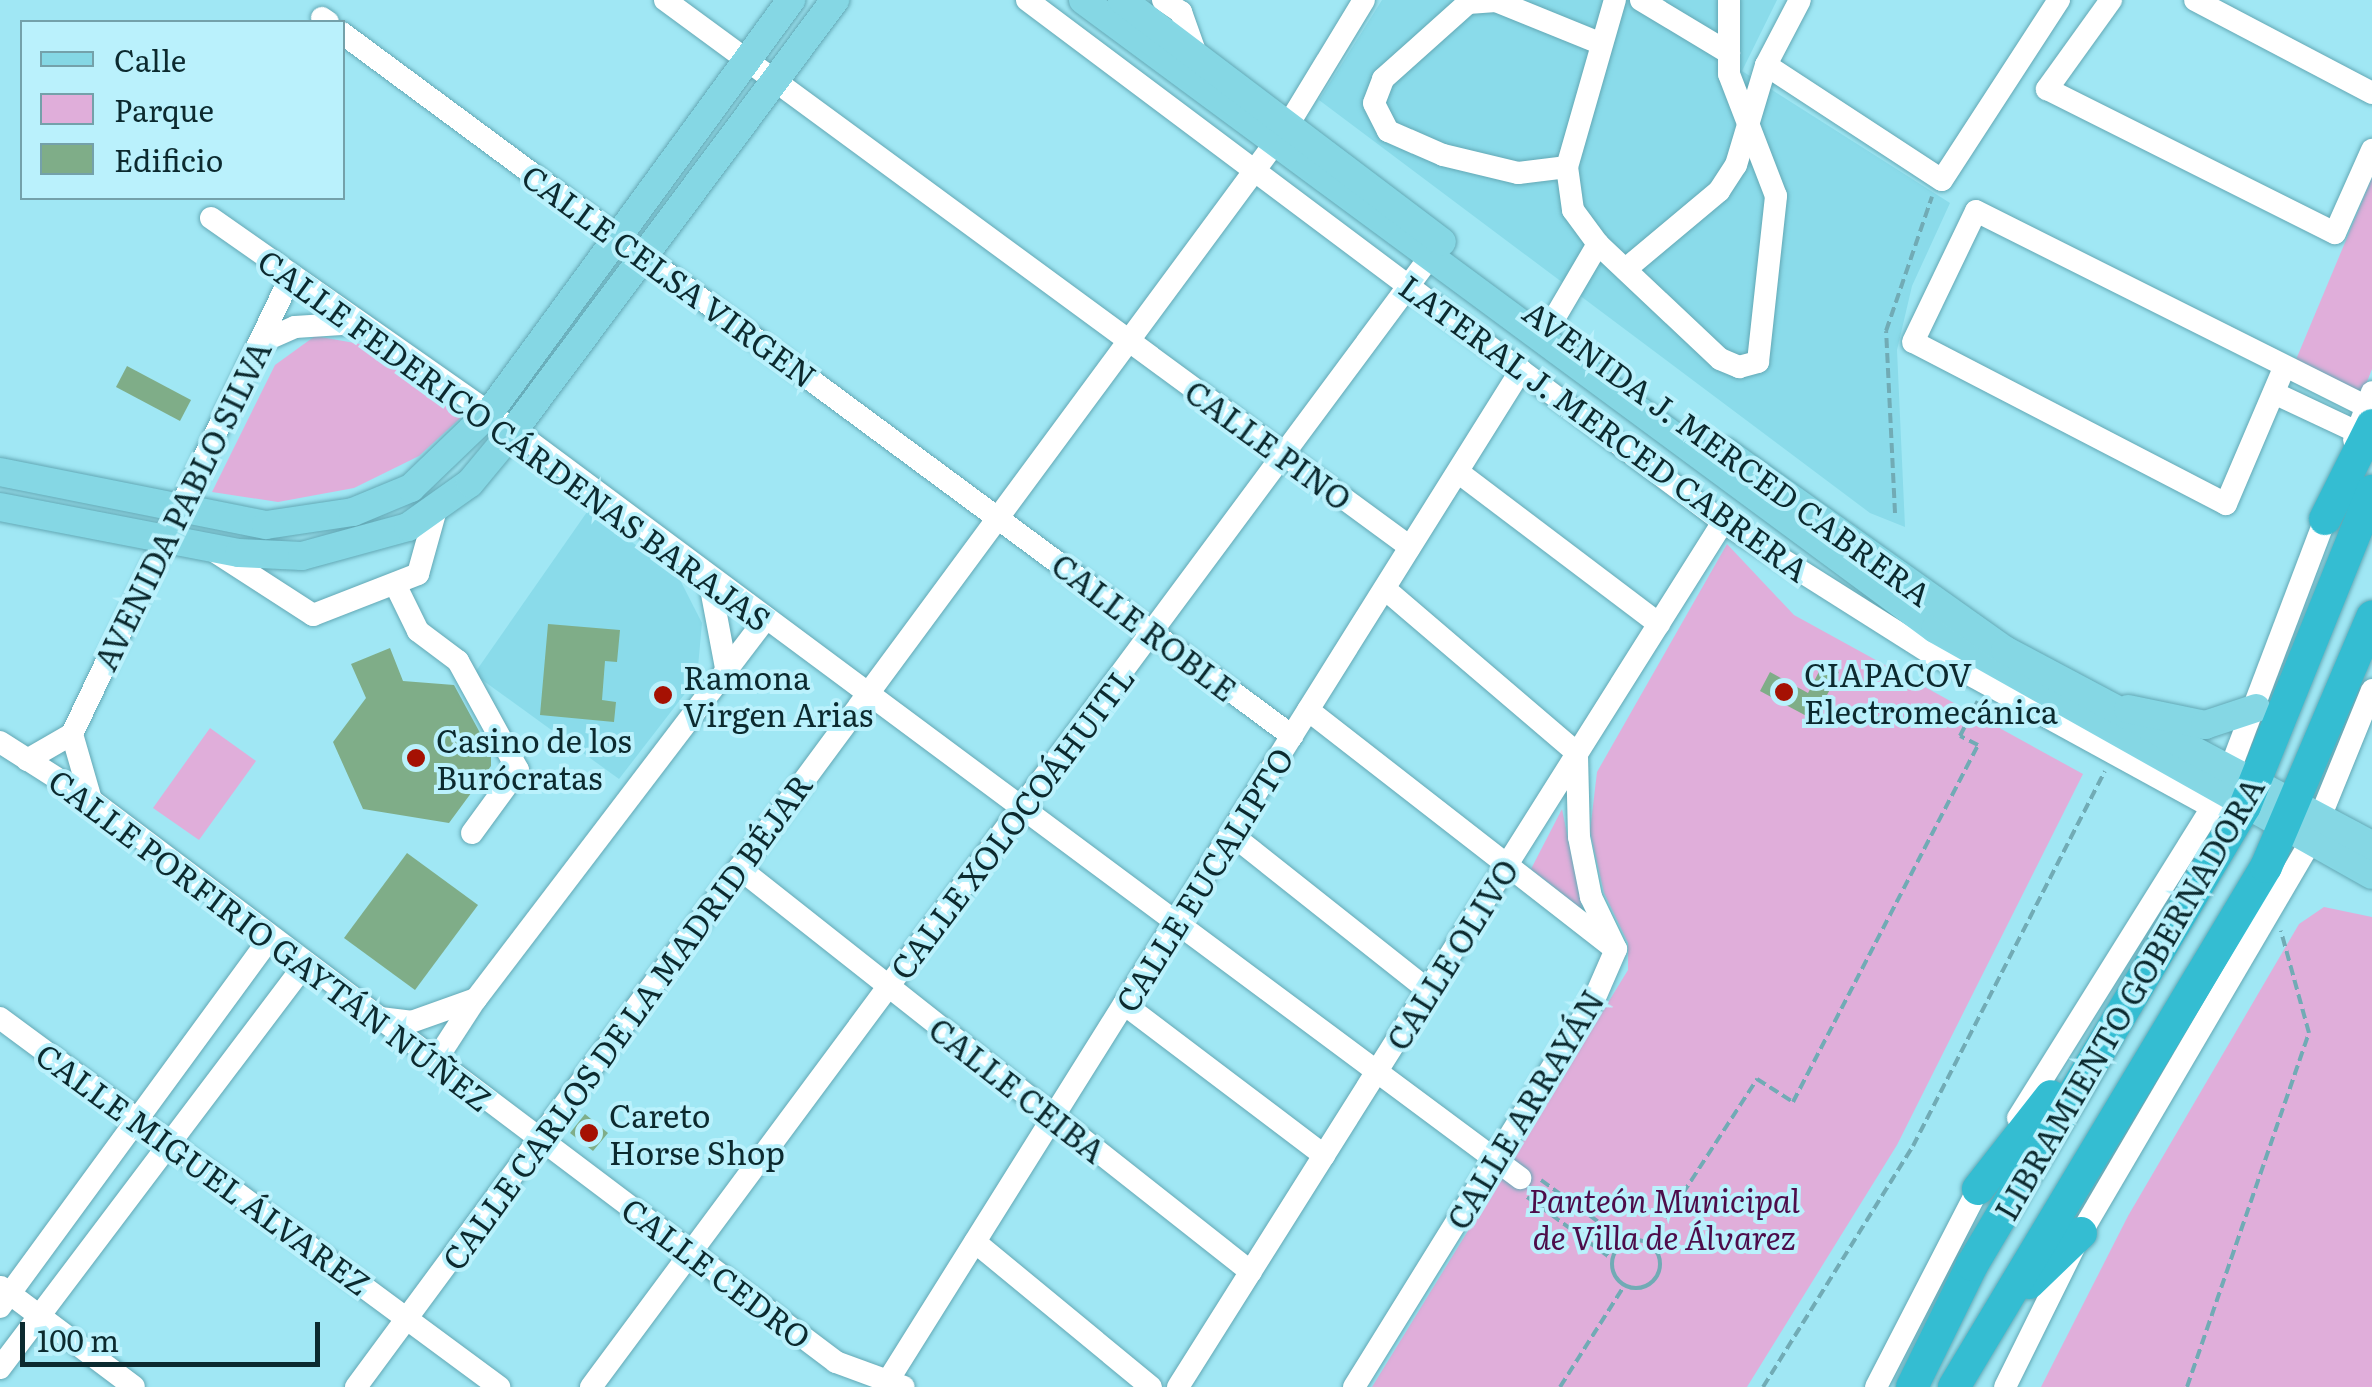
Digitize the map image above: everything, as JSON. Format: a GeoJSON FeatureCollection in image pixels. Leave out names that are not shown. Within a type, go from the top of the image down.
{"type":"FeatureCollection","features":[{"type":"Feature","properties":{"kind":"highway"},"geometry":{"type":"LineString","coordinates":[[2326,519],[2367,414]]}},
{"type":"Feature","properties":{"kind":"highway","name":"LIBRAMIENTO GOBERNADORA"},"geometry":{"type":"LineString","coordinates":[[1912,1387],[1972,1265],[2132,996],[2233,793],[2372,490]]}},
{"type":"Feature","properties":{"kind":"highway","name":"LIBRAMIENTO GOBERNADORA"},"geometry":{"type":"LineString","coordinates":[[1954,1387],[1993,1317],[2303,824],[2372,617]]}},
{"type":"Feature","properties":{"kind":"highway"},"geometry":{"type":"LineString","coordinates":[[1978,1190],[2132,996]]}},
{"type":"Feature","properties":{"kind":"highway"},"geometry":{"type":"LineString","coordinates":[[1993,1317],[2081,1233]]}},
{"type":"Feature","properties":{"kind":"main road"},"geometry":{"type":"LineString","coordinates":[[0,472],[266,525],[353,512],[411,488],[490,413],[791,0]]}},
{"type":"Feature","properties":{"kind":"main road"},"geometry":{"type":"LineString","coordinates":[[0,506],[162,542],[302,556],[356,546],[437,506],[470,483],[649,259],[835,0]]}},
{"type":"Feature","properties":{"kind":"main road","name":"AVENIDA J. MERCED CABRERA"},"geometry":{"type":"LineString","coordinates":[[1083,0],[1171,20],[1197,56],[1430,257],[1935,629],[2233,793]]}},
{"type":"Feature","properties":{"kind":"main road","name":"AVENIDA J. MERCED CABRERA"},"geometry":{"type":"LineString","coordinates":[[1122,0],[1171,20],[1282,133],[1896,575],[2101,720],[2233,793]]}},
{"type":"Feature","properties":{"kind":"main road"},"geometry":{"type":"LineString","coordinates":[[2101,720],[2205,725],[2256,708]]}},
{"type":"Feature","properties":{"kind":"main road"},"geometry":{"type":"LineString","coordinates":[[2233,793],[2368,853]]}},
{"type":"Feature","properties":{"kind":"street","name":"CALLE PINO"},"geometry":{"type":"LineString","coordinates":[[665,0],[1410,547]]}},
{"type":"Feature","properties":{"kind":"street","name":"LATERAL J. MERCED CABRERA"},"geometry":{"type":"LineString","coordinates":[[1027,0],[1724,522],[2035,713],[2148,773],[2233,793]]}},
{"type":"Feature","properties":{"kind":"street","name":"CALLE CARLOS DE LA MADRID BÉJAR"},"geometry":{"type":"LineString","coordinates":[[356,1387],[1282,133],[1364,0]]}},
{"type":"Feature","properties":{"kind":"street"},"geometry":{"type":"LineString","coordinates":[[1615,0],[1567,166],[1572,210],[1598,244],[1720,359],[1739,367],[1758,362],[1776,196],[1729,54],[1729,0]]}},
{"type":"Feature","properties":{"kind":"street"},"geometry":{"type":"LineString","coordinates":[[1641,0],[1729,54]]}},
{"type":"Feature","properties":{"kind":"street"},"geometry":{"type":"LineString","coordinates":[[1627,268],[1719,191],[1751,127],[1766,65],[1800,0]]}},
{"type":"Feature","properties":{"kind":"street"},"geometry":{"type":"LineString","coordinates":[[1766,65],[1942,180],[2059,0]]}},
{"type":"Feature","properties":{"kind":"street"},"geometry":{"type":"LineString","coordinates":[[2111,0],[2047,88],[2335,234],[2372,150]]}},
{"type":"Feature","properties":{"kind":"street"},"geometry":{"type":"LineString","coordinates":[[2194,0],[2372,93]]}},
{"type":"Feature","properties":{"kind":"street"},"geometry":{"type":"LineString","coordinates":[[1567,166],[1518,173],[1444,156],[1388,130],[1374,103],[1383,79],[1468,3],[1496,1],[1602,44]]}},
{"type":"Feature","properties":{"kind":"street","name":"CALLE CELSA VIRGEN"},"geometry":{"type":"LineString","coordinates":[[345,35],[998,518]]}},
{"type":"Feature","properties":{"kind":"street"},"geometry":{"type":"LineString","coordinates":[[2284,368],[2226,504],[1913,342],[1976,212],[2284,368],[2367,414]]}},
{"type":"Feature","properties":{"kind":"street","name":"CALLE FEDERICO CÁRDENAS BARAJAS"},"geometry":{"type":"LineString","coordinates":[[210,218],[514,430],[866,696],[1520,1178]]}},
{"type":"Feature","properties":{"kind":"street"},"geometry":{"type":"LineString","coordinates":[[1550,324],[1598,244]]}},
{"type":"Feature","properties":{"kind":"street","name":"CALLE XOLOCOÁHUITL"},"geometry":{"type":"LineString","coordinates":[[591,1387],[1430,257]]}},
{"type":"Feature","properties":{"kind":"street","name":"AVENIDA PABLO SILVA"},"geometry":{"type":"LineString","coordinates":[[72,734],[291,276]]}},
{"type":"Feature","properties":{"kind":"street"},"geometry":{"type":"LineString","coordinates":[[259,344],[295,326],[357,323]]}},
{"type":"Feature","properties":{"kind":"street","name":"CALLE EUCALIPTO"},"geometry":{"type":"LineString","coordinates":[[892,1385],[974,1242],[1522,370]]}},
{"type":"Feature","properties":{"kind":"street"},"geometry":{"type":"LineString","coordinates":[[2274,393],[2367,414]]}},
{"type":"Feature","properties":{"kind":"street"},"geometry":{"type":"LineString","coordinates":[[1458,472],[1659,624]]}},
{"type":"Feature","properties":{"kind":"street"},"geometry":{"type":"LineString","coordinates":[[211,549],[313,616],[418,574],[437,506]]}},
{"type":"Feature","properties":{"kind":"street","name":"CALLE ROBLE"},"geometry":{"type":"LineString","coordinates":[[998,518],[1292,736]]}},
{"type":"Feature","properties":{"kind":"street"},"geometry":{"type":"LineString","coordinates":[[1876,1387],[1978,1190],[2233,793],[2256,708],[2326,519]]}},
{"type":"Feature","properties":{"kind":"street","name":"CALLE OLIVO"},"geometry":{"type":"LineString","coordinates":[[1178,1387],[1724,522]]}},
{"type":"Feature","properties":{"kind":"street"},"geometry":{"type":"LineString","coordinates":[[709,578],[726,668]]}},
{"type":"Feature","properties":{"kind":"street"},"geometry":{"type":"LineString","coordinates":[[395,584],[418,631],[458,661],[518,770],[472,833]]}},
{"type":"Feature","properties":{"kind":"street"},"geometry":{"type":"LineString","coordinates":[[1385,588],[1577,754]]}},
{"type":"Feature","properties":{"kind":"street"},"geometry":{"type":"LineString","coordinates":[[436,1060],[476,999],[765,620]]}},
{"type":"Feature","properties":{"kind":"street"},"geometry":{"type":"LineString","coordinates":[[2005,1387],[2081,1233],[2274,908],[2303,824],[2372,690]]}},
{"type":"Feature","properties":{"kind":"street"},"geometry":{"type":"LineString","coordinates":[[1308,710],[1616,949]]}},
{"type":"Feature","properties":{"kind":"street"},"geometry":{"type":"LineString","coordinates":[[2035,713],[2101,720],[2148,773]]}},
{"type":"Feature","properties":{"kind":"street"},"geometry":{"type":"LineString","coordinates":[[27,760],[72,734],[91,800]]}},
{"type":"Feature","properties":{"kind":"street","name":"CALLE PORFIRIO GAYTÁN NÚÑEZ"},"geometry":{"type":"LineString","coordinates":[[0,742],[91,800],[539,1138]]}},
{"type":"Feature","properties":{"kind":"street","name":"CALLE ARRAYÁN"},"geometry":{"type":"LineString","coordinates":[[1354,1387],[1594,1002],[1616,949],[1591,897],[1579,836],[1577,754]]}},
{"type":"Feature","properties":{"kind":"street"},"geometry":{"type":"LineString","coordinates":[[1230,834],[1428,990]]}},
{"type":"Feature","properties":{"kind":"street","name":"CALLE CEIBA"},"geometry":{"type":"LineString","coordinates":[[739,868],[1251,1272]]}},
{"type":"Feature","properties":{"kind":"street"},"geometry":{"type":"LineString","coordinates":[[134,1387],[40,1316],[3,1296],[272,936]]}},
{"type":"Feature","properties":{"kind":"street"},"geometry":{"type":"LineString","coordinates":[[0,1368],[306,962]]}},
{"type":"Feature","properties":{"kind":"street"},"geometry":{"type":"LineString","coordinates":[[380,1018],[411,1022],[476,999]]}},
{"type":"Feature","properties":{"kind":"street"},"geometry":{"type":"LineString","coordinates":[[1124,1004],[1324,1155]]}},
{"type":"Feature","properties":{"kind":"street","name":"CALLE MIGUEL ÁLVAREZ"},"geometry":{"type":"LineString","coordinates":[[0,1018],[499,1387]]}},
{"type":"Feature","properties":{"kind":"street","name":"CALLE CEDRO"},"geometry":{"type":"LineString","coordinates":[[539,1138],[836,1362],[892,1385]]}},
{"type":"Feature","properties":{"kind":"street"},"geometry":{"type":"LineString","coordinates":[[974,1242],[1151,1387]]}},
{"type":"Feature","properties":{"kind":"path"},"geometry":{"type":"LineString","coordinates":[[1624,1286],[1648,1286],[1659,1274],[1650,1244],[1757,1079],[1793,1102],[1978,745],[1960,736],[1980,697]]}},
{"type":"Feature","properties":{"kind":"path"},"geometry":{"type":"LineString","coordinates":[[1764,1387],[1913,1146],[2107,768]]}},
{"type":"Feature","properties":{"kind":"path"},"geometry":{"type":"LineString","coordinates":[[2187,1387],[2309,1033],[2274,908]]}},
{"type":"Feature","properties":{"kind":"path"},"geometry":{"type":"LineString","coordinates":[[1624,1286],[1612,1260],[1512,1187],[1526,1168],[1626,1242],[1650,1244]]}},
{"type":"Feature","properties":{"kind":"path"},"geometry":{"type":"LineString","coordinates":[[1612,1260],[1626,1242]]}},
{"type":"Feature","properties":{"kind":"path"},"geometry":{"type":"LineString","coordinates":[[1560,1387],[1624,1286]]}},
{"type":"Feature","properties":{"kind":"shaded area"},"geometry":{"type":"Polygon","coordinates":[[[1382,0],[1777,0],[1742,71],[1950,203],[1912,286],[1897,350],[1905,527],[1870,513],[1319,100],[1382,0]]]}},
{"type":"Feature","properties":{"kind":"shaded area"},"geometry":{"type":"Polygon","coordinates":[[[587,512],[676,572],[702,623],[697,678],[619,779],[474,674],[587,512]]]}},
{"type":"Feature","properties":{"kind":"green space"},"geometry":{"type":"Polygon","coordinates":[[[2372,178],[2372,369],[2361,397],[2295,362],[2372,178]]]}},
{"type":"Feature","properties":{"kind":"green space"},"geometry":{"type":"Polygon","coordinates":[[[315,336],[366,345],[466,413],[419,456],[354,488],[278,502],[212,492],[275,365],[315,336]]]}},
{"type":"Feature","properties":{"kind":"green space","name":"Panteón Municipal de Villa de Álvarez"},"geometry":{"type":"Polygon","coordinates":[[[1727,544],[1794,615],[2083,774],[1897,1145],[1747,1387],[1372,1387],[1628,970],[1628,943],[1604,893],[1590,831],[1597,772],[1727,544]]]}},
{"type":"Feature","properties":{"kind":"green space"},"geometry":{"type":"Polygon","coordinates":[[[210,728],[256,761],[199,840],[153,808],[210,728]]]}},
{"type":"Feature","properties":{"kind":"green space"},"geometry":{"type":"Polygon","coordinates":[[[1562,809],[1582,909],[1531,869],[1562,809]]]}},
{"type":"Feature","properties":{"kind":"green space"},"geometry":{"type":"Polygon","coordinates":[[[2324,907],[2372,917],[2372,1387],[2041,1387],[2128,1216],[2299,924],[2324,907]]]}},
{"type":"Feature","properties":{"kind":"building"},"geometry":{"type":"Polygon","coordinates":[[[127,366],[191,400],[180,421],[116,387],[127,366]]]}},
{"type":"Feature","properties":{"kind":"building"},"geometry":{"type":"Polygon","coordinates":[[[548,624],[620,630],[617,662],[605,661],[602,700],[616,702],[614,722],[540,715],[548,624]]]}},
{"type":"Feature","properties":{"kind":"building","name":"Casino de los Burócratas"},"geometry":{"type":"Polygon","coordinates":[[[390,648],[403,681],[454,685],[491,753],[491,766],[449,823],[363,809],[333,742],[366,698],[351,664],[390,648]]]}},
{"type":"Feature","properties":{"kind":"building","name":"CIAPACOV Electromecánica"},"geometry":{"type":"Polygon","coordinates":[[[1823,664],[1839,672],[1814,720],[1760,691],[1770,672],[1808,693],[1823,664]]]}},
{"type":"Feature","properties":{"kind":"building"},"geometry":{"type":"Polygon","coordinates":[[[407,853],[478,905],[415,990],[344,938],[407,853]]]}},
{"type":"Feature","properties":{"kind":"building","name":"Careto Horse Shop"},"geometry":{"type":"Polygon","coordinates":[[[585,1114],[608,1133],[593,1151],[570,1133],[585,1114]]]}},
{"type":"Feature","properties":{"kind":"place","name":"CIAPACOV Electromecánica"},"geometry":{"type":"Point","coordinates":[1784,692]}},
{"type":"Feature","properties":{"kind":"place","name":"Ramona Virgen Arias"},"geometry":{"type":"Point","coordinates":[663,695]}},
{"type":"Feature","properties":{"kind":"place","name":"Casino de los Burócratas"},"geometry":{"type":"Point","coordinates":[416,758]}},
{"type":"Feature","properties":{"kind":"place","name":"Careto Horse Shop"},"geometry":{"type":"Point","coordinates":[589,1133]}}]}
